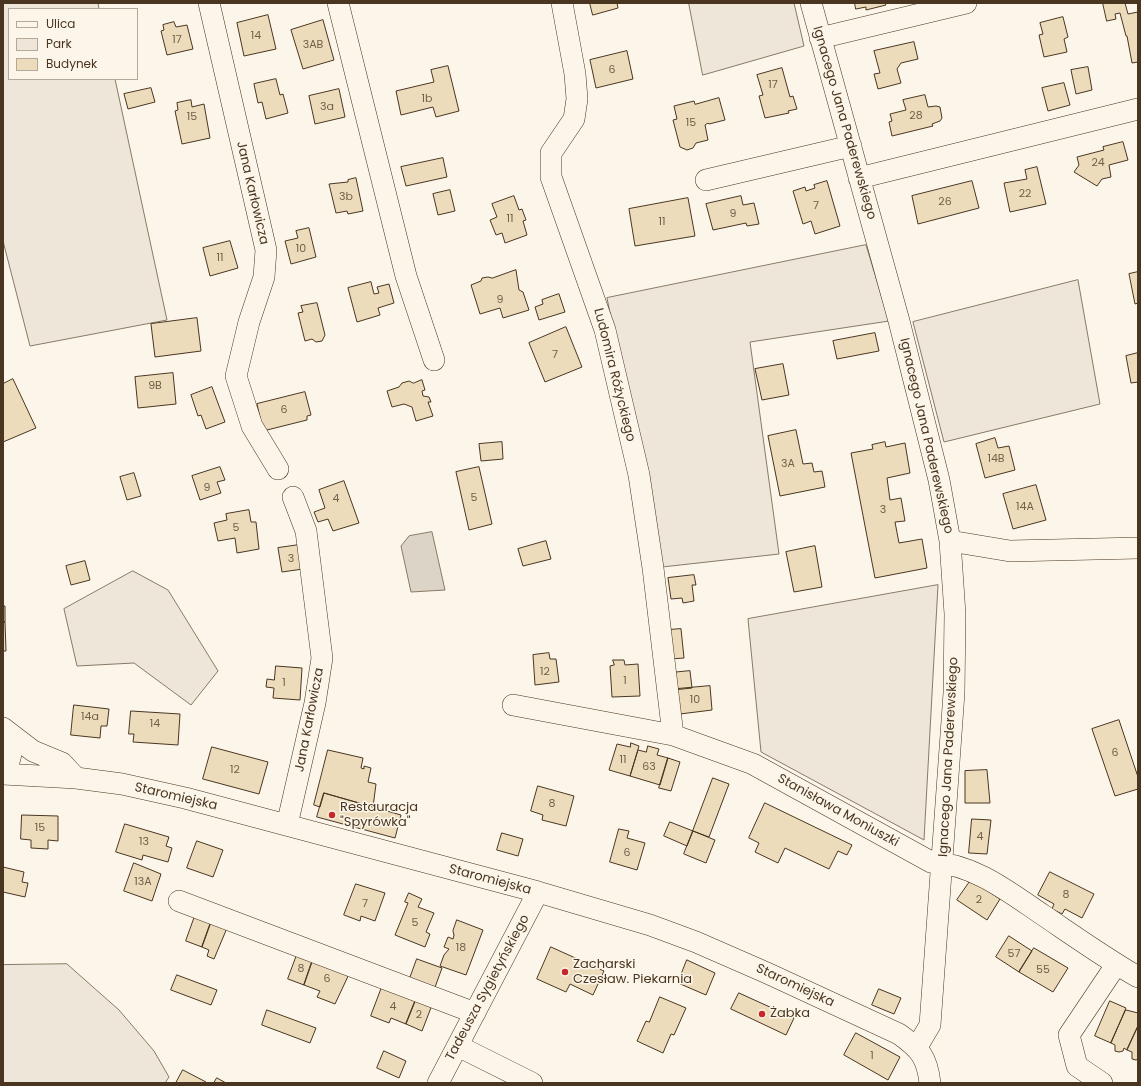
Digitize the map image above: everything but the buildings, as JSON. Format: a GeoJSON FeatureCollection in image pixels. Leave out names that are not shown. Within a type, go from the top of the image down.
{"type":"FeatureCollection","features":[{"type":"Feature","properties":{"kind":"street","name":"Jana Karłowicza"},"geometry":{"type":"LineString","coordinates":[[209,3],[266,250],[264,276],[249,322],[236,376],[252,426],[278,469]]}},
{"type":"Feature","properties":{"kind":"street"},"geometry":{"type":"LineString","coordinates":[[338,3],[406,276],[434,360]]}},
{"type":"Feature","properties":{"kind":"street","name":"Ludomira Różyckiego"},"geometry":{"type":"LineString","coordinates":[[562,3],[575,74],[577,99],[574,119],[552,153],[551,177],[605,330],[639,475],[653,568],[673,735]]}},
{"type":"Feature","properties":{"kind":"street","name":"Ignacego Jana Paderewskiego"},"geometry":{"type":"LineString","coordinates":[[811,3],[920,405],[939,480],[950,541],[955,614],[954,693],[943,862],[930,1025],[917,1046]]}},
{"type":"Feature","properties":{"kind":"street"},"geometry":{"type":"LineString","coordinates":[[820,38],[966,3]]}},
{"type":"Feature","properties":{"kind":"street"},"geometry":{"type":"LineString","coordinates":[[859,178],[1138,109]]}},
{"type":"Feature","properties":{"kind":"street"},"geometry":{"type":"LineString","coordinates":[[706,180],[851,146]]}},
{"type":"Feature","properties":{"kind":"street","name":"Jana Karłowicza"},"geometry":{"type":"LineString","coordinates":[[287,825],[315,703],[322,658],[306,531],[293,497]]}},
{"type":"Feature","properties":{"kind":"street"},"geometry":{"type":"LineString","coordinates":[[950,541],[1010,551],[1138,548]]}},
{"type":"Feature","properties":{"kind":"street","name":"Stanisława Moniuszki"},"geometry":{"type":"LineString","coordinates":[[513,705],[673,735],[753,764],[931,862],[943,862],[970,870],[1000,887],[1116,965],[1138,977]]}},
{"type":"Feature","properties":{"kind":"street"},"geometry":{"type":"LineString","coordinates":[[5,774],[11,754],[8,732]]}},
{"type":"Feature","properties":{"kind":"street"},"geometry":{"type":"LineString","coordinates":[[8,732],[33,751],[62,763],[76,778]]}},
{"type":"Feature","properties":{"kind":"street","name":"Staromiejska"},"geometry":{"type":"LineString","coordinates":[[5,774],[76,778],[122,784],[185,798],[538,892],[650,925],[696,942],[767,973],[899,1034],[917,1046]]}},
{"type":"Feature","properties":{"kind":"street","name":"Tadeusza Sygietyńskiego"},"geometry":{"type":"LineString","coordinates":[[438,1083],[538,892]]}},
{"type":"Feature","properties":{"kind":"street"},"geometry":{"type":"LineString","coordinates":[[179,901],[475,1013]]}},
{"type":"Feature","properties":{"kind":"street"},"geometry":{"type":"LineString","coordinates":[[1102,1083],[1077,1066],[1069,1035],[1116,965]]}},
{"type":"Feature","properties":{"kind":"street"},"geometry":{"type":"LineString","coordinates":[[458,1046],[532,1083]]}},
{"type":"Feature","properties":{"kind":"street"},"geometry":{"type":"LineString","coordinates":[[917,1046],[923,1056],[928,1070],[930,1083]]}},
{"type":"Feature","properties":{"kind":"green space"},"geometry":{"type":"Polygon","coordinates":[[[3,3],[98,3],[99,8],[8,8],[8,80],[115,80],[167,320],[30,346],[3,241],[3,3]]]}},
{"type":"Feature","properties":{"kind":"green space"},"geometry":{"type":"Polygon","coordinates":[[[689,3],[794,3],[804,46],[703,75],[689,3]]]}},
{"type":"Feature","properties":{"kind":"green space"},"geometry":{"type":"Polygon","coordinates":[[[866,245],[889,321],[750,342],[779,554],[662,567],[607,298],[866,245]]]}},
{"type":"Feature","properties":{"kind":"green space"},"geometry":{"type":"Polygon","coordinates":[[[1078,280],[1100,404],[944,442],[913,322],[1078,280]]]}},
{"type":"Feature","properties":{"kind":"green space"},"geometry":{"type":"Polygon","coordinates":[[[133,571],[168,590],[218,671],[191,705],[134,663],[77,666],[64,609],[133,571]]]}},
{"type":"Feature","properties":{"kind":"green space"},"geometry":{"type":"Polygon","coordinates":[[[938,585],[924,840],[761,752],[748,619],[938,585]]]}},
{"type":"Feature","properties":{"kind":"green space"},"geometry":{"type":"Polygon","coordinates":[[[67,964],[119,1010],[154,1051],[169,1077],[165,1083],[3,1083],[3,965],[67,964]]]}},
{"type":"Feature","properties":{"kind":"shaded area"},"geometry":{"type":"Polygon","coordinates":[[[432,532],[445,590],[411,592],[401,546],[409,536],[432,532]]]}},
{"type":"Feature","properties":{"kind":"place","name":"Restauracja \"Spyrówka\""},"geometry":{"type":"Point","coordinates":[332,815]}},
{"type":"Feature","properties":{"kind":"place","name":"Zacharski Czesław. Piekarnia"},"geometry":{"type":"Point","coordinates":[565,972]}},
{"type":"Feature","properties":{"kind":"place","name":"Żabka"},"geometry":{"type":"Point","coordinates":[762,1014]}}]}
